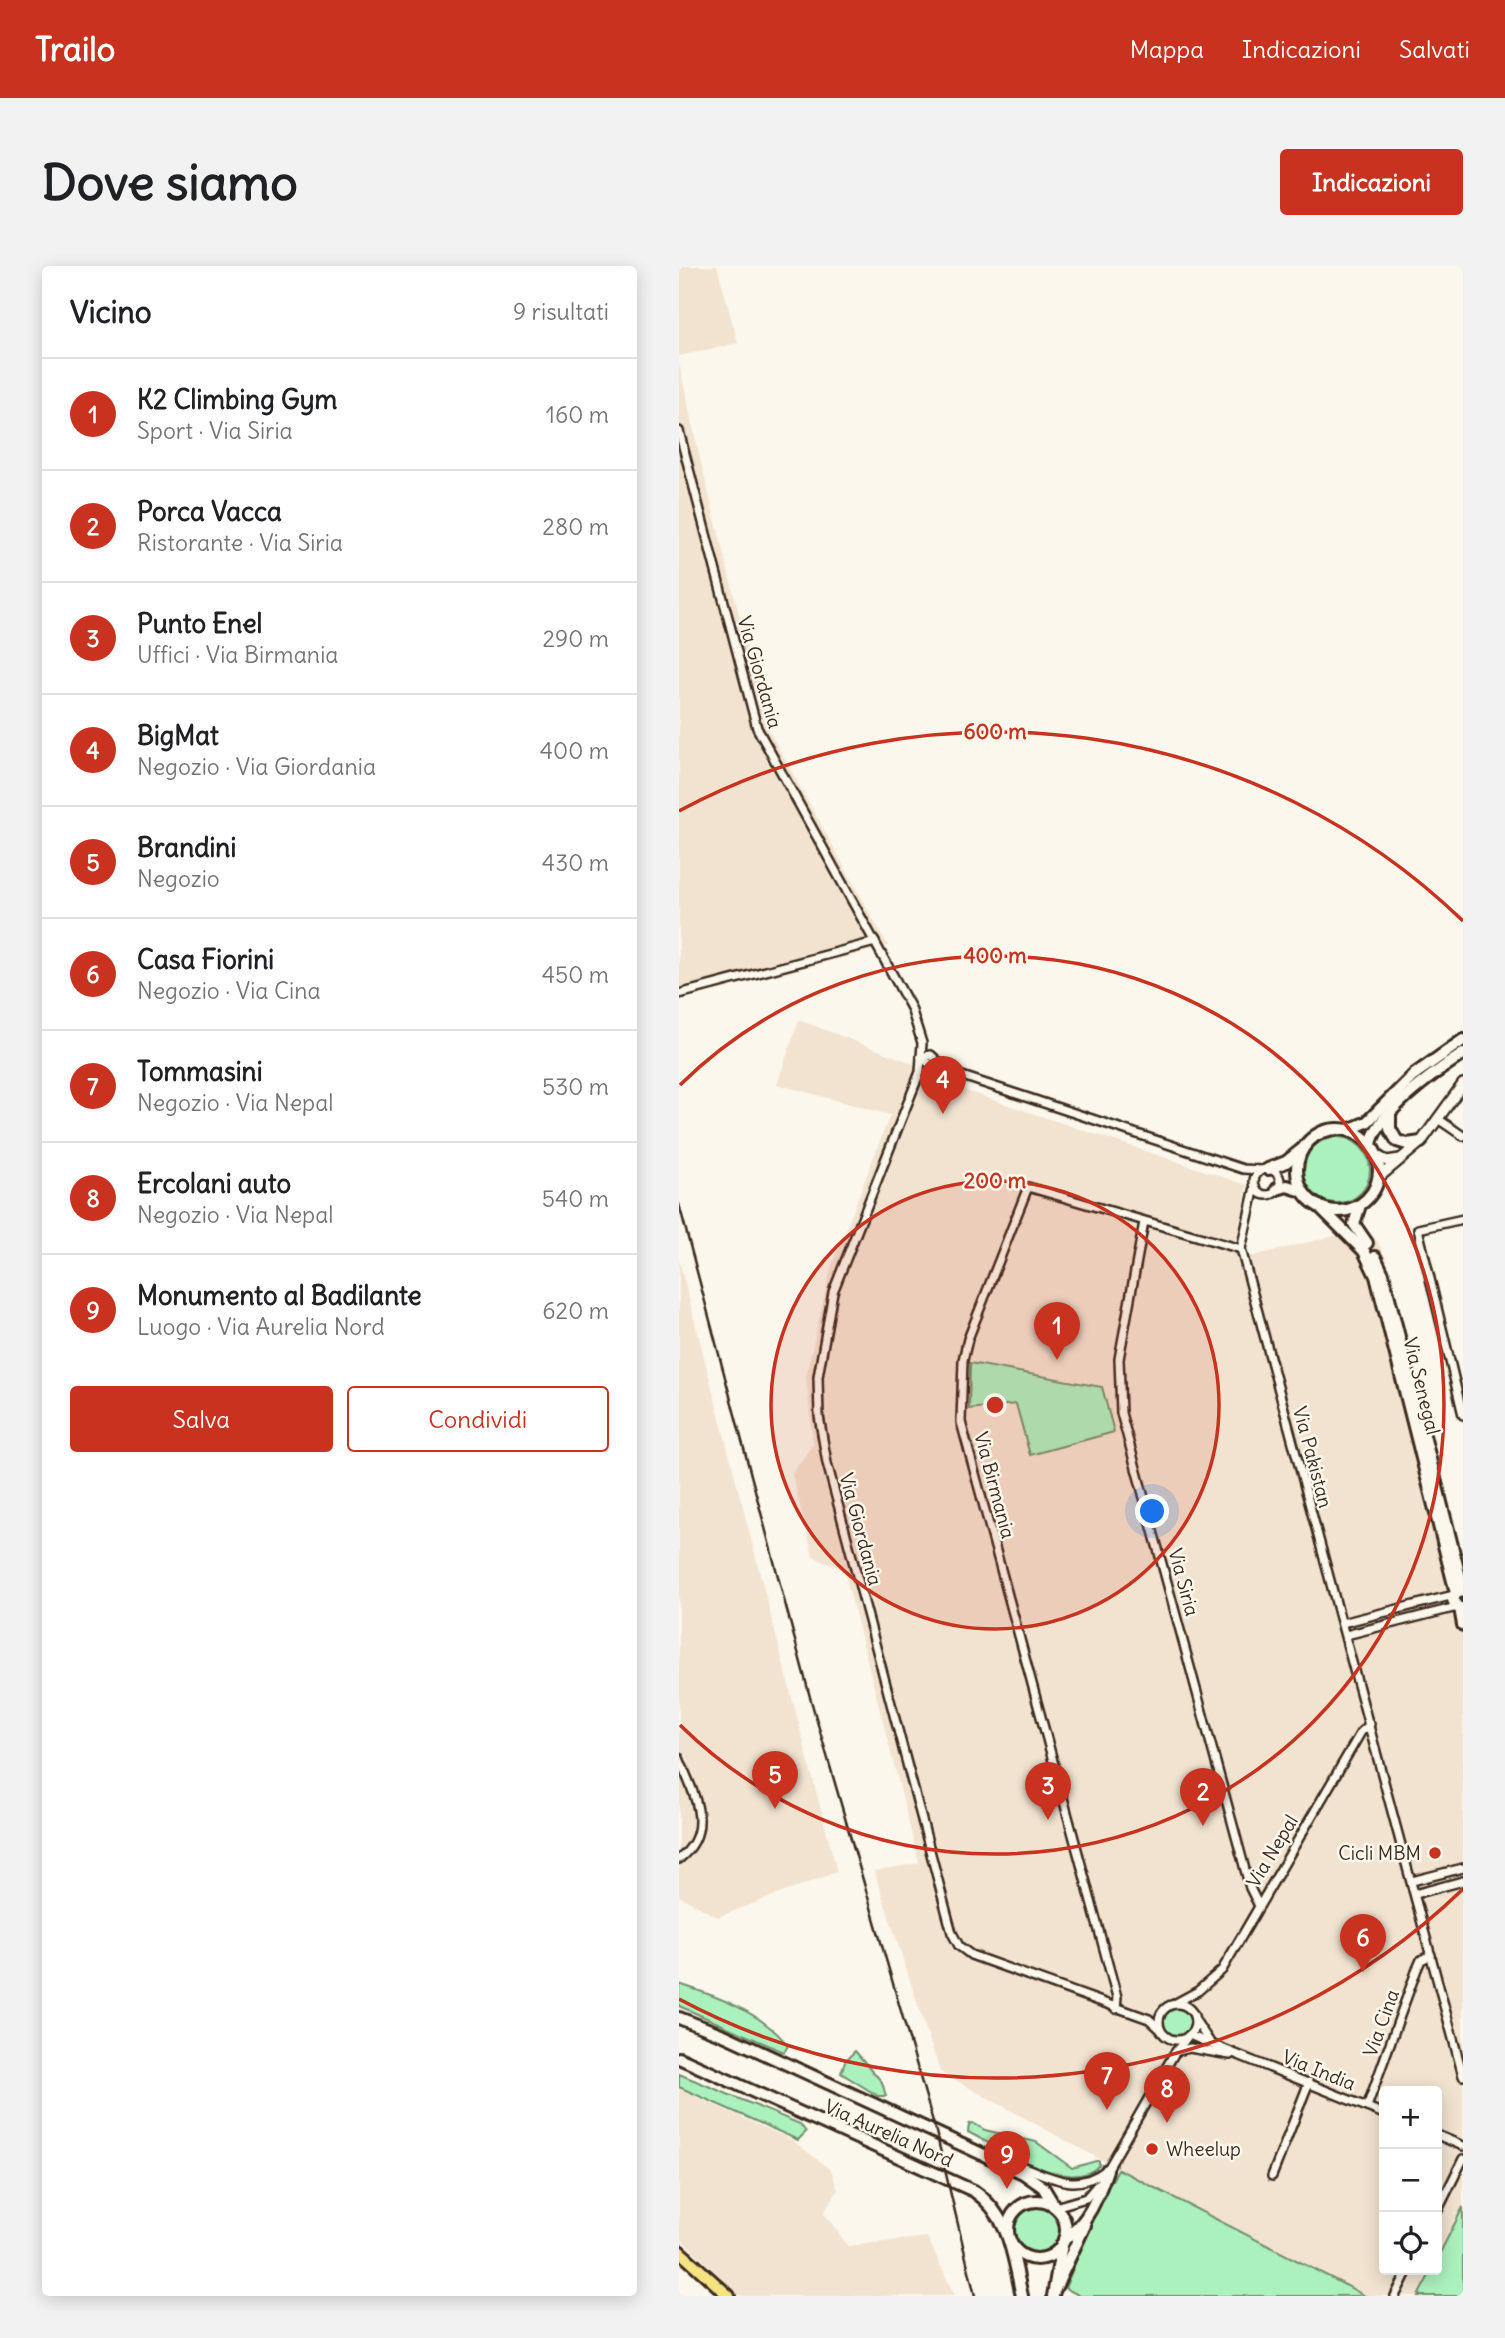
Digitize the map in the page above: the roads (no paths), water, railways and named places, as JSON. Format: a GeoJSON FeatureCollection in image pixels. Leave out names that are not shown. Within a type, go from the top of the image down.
{"type":"FeatureCollection","features":[{"type":"Feature","properties":{"kind":"main road"},"geometry":{"type":"LineString","coordinates":[[1265,1169],[1286,1162],[1323,1131],[1347,1130],[1367,1122],[1415,1073],[1463,1040]]}},
{"type":"Feature","properties":{"kind":"main road"},"geometry":{"type":"LineString","coordinates":[[1371,1145],[1376,1130],[1390,1114],[1422,1083],[1463,1054]]}},
{"type":"Feature","properties":{"kind":"main road"},"geometry":{"type":"LineString","coordinates":[[1390,1114],[1390,1129],[1397,1141],[1407,1144],[1421,1142]]}},
{"type":"Feature","properties":{"kind":"main road"},"geometry":{"type":"LineString","coordinates":[[1277,1189],[1287,1186],[1303,1191],[1319,1206],[1340,1211],[1360,1205],[1372,1193],[1378,1178],[1377,1156],[1371,1145],[1347,1130]]}},
{"type":"Feature","properties":{"kind":"main road"},"geometry":{"type":"LineString","coordinates":[[1301,1150],[1297,1167],[1303,1191]]}},
{"type":"Feature","properties":{"kind":"main road","name":"Via Senegal"},"geometry":{"type":"LineString","coordinates":[[1360,1205],[1354,1224],[1383,1274],[1459,1592]]}},
{"type":"Feature","properties":{"kind":"main road","name":"Via Senegal"},"geometry":{"type":"LineString","coordinates":[[1319,1206],[1364,1251],[1375,1276],[1459,1592]]}},
{"type":"Feature","properties":{"kind":"main road"},"geometry":{"type":"LineString","coordinates":[[1459,1592],[1453,1600],[1460,1608],[1463,1625]]}},
{"type":"Feature","properties":{"kind":"main road","name":"Via Aurelia Nord"},"geometry":{"type":"LineString","coordinates":[[679,2018],[726,2036],[988,2156],[1043,2187],[1055,2207]]}},
{"type":"Feature","properties":{"kind":"main road","name":"Via Aurelia Nord"},"geometry":{"type":"LineString","coordinates":[[679,2058],[974,2191],[997,2211],[1010,2240],[1022,2296]]}},
{"type":"Feature","properties":{"kind":"main road"},"geometry":{"type":"LineString","coordinates":[[1054,2292],[1107,2170]]}},
{"type":"Feature","properties":{"kind":"main road"},"geometry":{"type":"LineString","coordinates":[[1054,2292],[1063,2241],[1065,2222],[1055,2207],[1038,2201],[1020,2207],[1009,2222],[1010,2240],[1021,2254],[1030,2258],[1048,2256],[1063,2241],[1079,2228],[1089,2214]]}},
{"type":"Feature","properties":{"kind":"main road"},"geometry":{"type":"LineString","coordinates":[[679,2251],[729,2296]]}},
{"type":"Feature","properties":{"kind":"main road"},"geometry":{"type":"LineString","coordinates":[[704,2274],[720,2296]]}},
{"type":"Feature","properties":{"kind":"street","name":"Via Giordania"},"geometry":{"type":"LineString","coordinates":[[679,431],[757,728],[911,1008],[922,1043],[919,1072],[833,1292],[818,1377],[819,1416],[827,1463],[954,1939],[971,1955],[1140,2016],[1160,2029]]}},
{"type":"Feature","properties":{"kind":"street"},"geometry":{"type":"LineString","coordinates":[[679,994],[875,942]]}},
{"type":"Feature","properties":{"kind":"street"},"geometry":{"type":"LineString","coordinates":[[922,1043],[947,1069]]}},
{"type":"Feature","properties":{"kind":"street"},"geometry":{"type":"LineString","coordinates":[[921,1057],[932,1055]]}},
{"type":"Feature","properties":{"kind":"street"},"geometry":{"type":"LineString","coordinates":[[921,1057],[932,1066],[1243,1169],[1265,1169],[1277,1174],[1277,1189],[1271,1194],[1254,1198]]}},
{"type":"Feature","properties":{"kind":"street"},"geometry":{"type":"LineString","coordinates":[[919,1072],[932,1066]]}},
{"type":"Feature","properties":{"kind":"street"},"geometry":{"type":"LineString","coordinates":[[1378,1178],[1421,1142],[1463,1084]]}},
{"type":"Feature","properties":{"kind":"street"},"geometry":{"type":"LineString","coordinates":[[1438,1119],[1463,1136]]}},
{"type":"Feature","properties":{"kind":"street"},"geometry":{"type":"LineString","coordinates":[[1377,1156],[1387,1161],[1402,1158]]}},
{"type":"Feature","properties":{"kind":"street"},"geometry":{"type":"LineString","coordinates":[[1243,1169],[1262,1194]]}},
{"type":"Feature","properties":{"kind":"street","name":"Via Pakistan"},"geometry":{"type":"LineString","coordinates":[[1265,1169],[1256,1175],[1254,1198],[1241,1249],[1463,2077]]}},
{"type":"Feature","properties":{"kind":"street","name":"Via Birmania"},"geometry":{"type":"LineString","coordinates":[[1116,2009],[1117,1997],[961,1422],[963,1360],[968,1339],[1028,1188],[1241,1249]]}},
{"type":"Feature","properties":{"kind":"street"},"geometry":{"type":"LineString","coordinates":[[1463,1219],[1418,1229],[1459,1379],[1463,1415]]}},
{"type":"Feature","properties":{"kind":"street","name":"Via Siria"},"geometry":{"type":"LineString","coordinates":[[1144,1222],[1119,1359],[1118,1390],[1121,1413],[1250,1888],[1258,1905]]}},
{"type":"Feature","properties":{"kind":"street"},"geometry":{"type":"LineString","coordinates":[[1342,1623],[1459,1592]]}},
{"type":"Feature","properties":{"kind":"street"},"geometry":{"type":"LineString","coordinates":[[1346,1635],[1460,1608]]}},
{"type":"Feature","properties":{"kind":"street","name":"Via Nepal"},"geometry":{"type":"LineString","coordinates":[[1163,2010],[1198,1990],[1222,1970],[1361,1732],[1370,1724]]}},
{"type":"Feature","properties":{"kind":"street"},"geometry":{"type":"LineString","coordinates":[[679,1758],[697,1801],[700,1823],[695,1843],[679,1859]]}},
{"type":"Feature","properties":{"kind":"street"},"geometry":{"type":"LineString","coordinates":[[1412,1881],[1463,1868]]}},
{"type":"Feature","properties":{"kind":"street"},"geometry":{"type":"LineString","coordinates":[[1415,1894],[1463,1881]]}},
{"type":"Feature","properties":{"kind":"street","name":"Via Cina"},"geometry":{"type":"LineString","coordinates":[[1367,2107],[1416,1969],[1421,1960],[1431,1955]]}},
{"type":"Feature","properties":{"kind":"street"},"geometry":{"type":"LineString","coordinates":[[1055,2207],[1086,2198],[1107,2170],[1188,2036],[1194,2019],[1198,1990]]}},
{"type":"Feature","properties":{"kind":"street"},"geometry":{"type":"LineString","coordinates":[[1174,2004],[1184,2006],[1212,2044]]}},
{"type":"Feature","properties":{"kind":"street"},"geometry":{"type":"LineString","coordinates":[[1140,2016],[1163,2010]]}},
{"type":"Feature","properties":{"kind":"street"},"geometry":{"type":"LineString","coordinates":[[1163,2010],[1159,2019],[1160,2029],[1168,2038],[1175,2054]]}},
{"type":"Feature","properties":{"kind":"street"},"geometry":{"type":"LineString","coordinates":[[1168,2038],[1178,2040],[1188,2036]]}},
{"type":"Feature","properties":{"kind":"street","name":"Via India"},"geometry":{"type":"LineString","coordinates":[[1188,2036],[1379,2112]]}},
{"type":"Feature","properties":{"kind":"street","name":"Via India"},"geometry":{"type":"LineString","coordinates":[[1175,2054],[1190,2048],[1241,2057]]}},
{"type":"Feature","properties":{"kind":"street"},"geometry":{"type":"LineString","coordinates":[[1272,2176],[1309,2082]]}},
{"type":"Feature","properties":{"kind":"street"},"geometry":{"type":"LineString","coordinates":[[1442,2137],[1463,2146]]}},
{"type":"Feature","properties":{"kind":"street"},"geometry":{"type":"LineString","coordinates":[[988,2156],[1072,2184],[1090,2181],[1107,2170]]}},
{"type":"Feature","properties":{"kind":"street"},"geometry":{"type":"LineString","coordinates":[[1442,2202],[1463,2159]]}},
{"type":"Feature","properties":{"kind":"street"},"geometry":{"type":"LineString","coordinates":[[1395,2296],[1406,2275]]}},
{"type":"Feature","properties":{"kind":"railway"},"geometry":{"type":"LineString","coordinates":[[679,1204],[810,1697],[936,2132],[975,2296]]}},
{"type":"Feature","properties":{"kind":"place","name":"BigMat"},"geometry":{"type":"Point","coordinates":[943,1114]}},
{"type":"Feature","properties":{"kind":"place","name":"K2 Climbing Gym"},"geometry":{"type":"Point","coordinates":[1057,1360]}},
{"type":"Feature","properties":{"kind":"place","name":"Brandini"},"geometry":{"type":"Point","coordinates":[775,1809]}},
{"type":"Feature","properties":{"kind":"place","name":"Punto Enel"},"geometry":{"type":"Point","coordinates":[1048,1820]}},
{"type":"Feature","properties":{"kind":"place","name":"Porca Vacca"},"geometry":{"type":"Point","coordinates":[1203,1826]}},
{"type":"Feature","properties":{"kind":"place","name":"Cicli MBM"},"geometry":{"type":"Point","coordinates":[1435,1853]}},
{"type":"Feature","properties":{"kind":"place","name":"Casa Fiorini"},"geometry":{"type":"Point","coordinates":[1363,1972]}},
{"type":"Feature","properties":{"kind":"place","name":"Tommasini"},"geometry":{"type":"Point","coordinates":[1107,2110]}},
{"type":"Feature","properties":{"kind":"place","name":"Ercolani auto"},"geometry":{"type":"Point","coordinates":[1167,2123]}},
{"type":"Feature","properties":{"kind":"place","name":"Wheelup"},"geometry":{"type":"Point","coordinates":[1152,2149]}},
{"type":"Feature","properties":{"kind":"place","name":"Monumento al Badilante"},"geometry":{"type":"Point","coordinates":[1007,2189]}}]}
